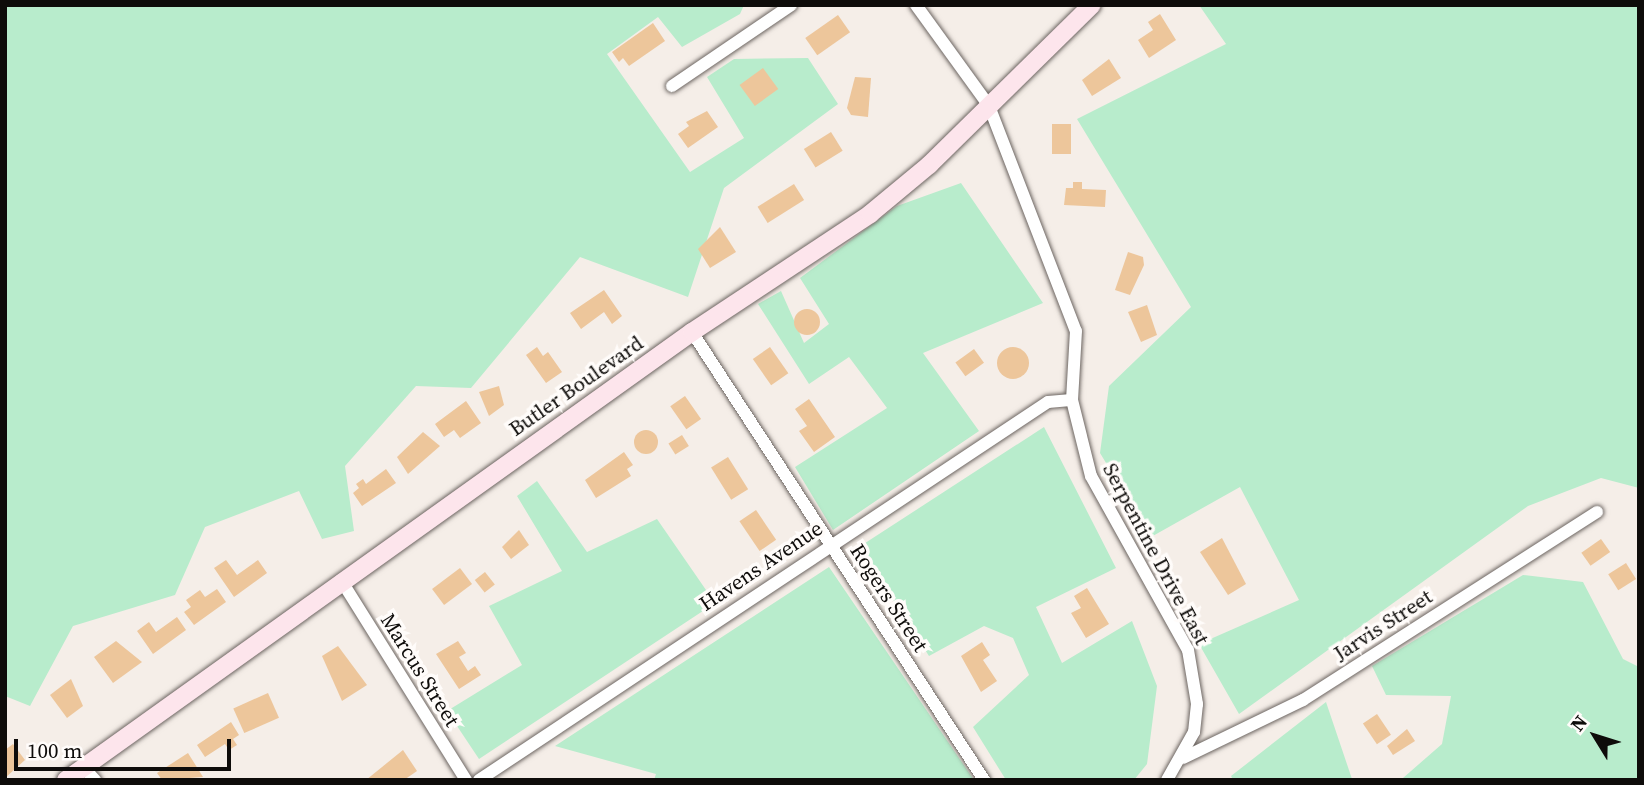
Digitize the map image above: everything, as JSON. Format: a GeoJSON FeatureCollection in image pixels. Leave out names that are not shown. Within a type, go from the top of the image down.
{"type":"FeatureCollection","features":[{"type":"Feature","properties":{"kind":"street"},"geometry":{"type":"LineString","coordinates":[[672,86],[791,5]]}},
{"type":"Feature","properties":{"kind":"street","name":"Serpentine Drive East"},"geometry":{"type":"LineString","coordinates":[[916,5],[989,106],[1076,331],[1072,400],[1091,476],[1188,650],[1197,704],[1184,758],[1167,780]]}},
{"type":"Feature","properties":{"kind":"street","name":"Butler Boulevard"},"geometry":{"type":"LineString","coordinates":[[66,780],[89,773],[341,580],[692,332],[870,214],[989,106],[1093,5]]}},
{"type":"Feature","properties":{"kind":"street","name":"Rogers Street"},"geometry":{"type":"LineString","coordinates":[[692,332],[984,780]]}},
{"type":"Feature","properties":{"kind":"street","name":"Havens Avenue"},"geometry":{"type":"LineString","coordinates":[[479,780],[830,542],[1048,402],[1072,400]]}},
{"type":"Feature","properties":{"kind":"street","name":"Jarvis Street"},"geometry":{"type":"LineString","coordinates":[[1184,758],[1303,700],[1597,512]]}},
{"type":"Feature","properties":{"kind":"street","name":"Marcus Street"},"geometry":{"type":"LineString","coordinates":[[341,580],[466,780]]}},
{"type":"Feature","properties":{"kind":"green space"},"geometry":{"type":"Polygon","coordinates":[[[5,5],[744,5],[740,14],[682,47],[658,17],[607,54],[690,172],[744,138],[707,77],[734,59],[808,58],[838,104],[724,188],[688,297],[580,257],[471,388],[416,386],[345,466],[354,531],[322,539],[299,491],[205,527],[175,595],[73,626],[30,706],[5,696],[5,5]]]}},
{"type":"Feature","properties":{"kind":"green space"},"geometry":{"type":"Polygon","coordinates":[[[1199,5],[1639,5],[1639,488],[1601,478],[1528,506],[1239,714],[1199,644],[1299,600],[1240,487],[1151,537],[1100,453],[1109,386],[1191,307],[1077,119],[1226,44],[1199,5]]]}},
{"type":"Feature","properties":{"kind":"green space"},"geometry":{"type":"Polygon","coordinates":[[[961,183],[1043,303],[923,353],[979,431],[833,530],[795,467],[887,408],[849,357],[809,384],[758,304],[781,291],[804,343],[829,324],[800,278],[897,206],[961,183]]]}},
{"type":"Feature","properties":{"kind":"green space"},"geometry":{"type":"Polygon","coordinates":[[[1044,427],[1116,568],[1036,607],[1062,663],[1132,621],[1157,686],[1147,764],[1134,780],[1006,780],[973,727],[1029,675],[1013,638],[984,626],[929,656],[859,547],[1044,427]]]}},
{"type":"Feature","properties":{"kind":"green space"},"geometry":{"type":"Polygon","coordinates":[[[537,481],[587,552],[657,519],[715,603],[479,759],[447,711],[522,665],[489,606],[562,571],[517,496],[537,481]]]}},
{"type":"Feature","properties":{"kind":"green space"},"geometry":{"type":"Polygon","coordinates":[[[829,567],[974,780],[654,780],[656,774],[555,746],[829,567]]]}},
{"type":"Feature","properties":{"kind":"green space"},"geometry":{"type":"Polygon","coordinates":[[[1523,575],[1583,582],[1623,659],[1639,667],[1639,780],[1233,780],[1231,776],[1326,702],[1352,779],[1403,778],[1442,744],[1451,696],[1386,695],[1372,666],[1523,575]]]}},
{"type":"Feature","properties":{"kind":"building"},"geometry":{"type":"Polygon","coordinates":[[[1160,14],[1176,40],[1149,58],[1138,40],[1153,30],[1148,22],[1160,14]]]}},
{"type":"Feature","properties":{"kind":"building"},"geometry":{"type":"Polygon","coordinates":[[[838,15],[850,32],[817,55],[805,38],[838,15]]]}},
{"type":"Feature","properties":{"kind":"building"},"geometry":{"type":"Polygon","coordinates":[[[653,23],[665,41],[629,66],[623,58],[619,62],[612,52],[653,23]]]}},
{"type":"Feature","properties":{"kind":"building"},"geometry":{"type":"Polygon","coordinates":[[[1109,59],[1121,78],[1092,96],[1082,80],[1109,59]]]}},
{"type":"Feature","properties":{"kind":"building"},"geometry":{"type":"Polygon","coordinates":[[[763,68],[778,89],[755,106],[740,85],[763,68]]]}},
{"type":"Feature","properties":{"kind":"building"},"geometry":{"type":"Polygon","coordinates":[[[855,77],[871,78],[868,117],[851,115],[847,108],[855,77]]]}},
{"type":"Feature","properties":{"kind":"building"},"geometry":{"type":"Polygon","coordinates":[[[707,111],[718,127],[688,148],[678,134],[689,126],[686,122],[707,111]]]}},
{"type":"Feature","properties":{"kind":"building"},"geometry":{"type":"Polygon","coordinates":[[[1052,124],[1071,124],[1071,154],[1052,154],[1052,124]]]}},
{"type":"Feature","properties":{"kind":"building"},"geometry":{"type":"Polygon","coordinates":[[[831,132],[843,151],[816,168],[804,149],[831,132]]]}},
{"type":"Feature","properties":{"kind":"building"},"geometry":{"type":"Polygon","coordinates":[[[1073,182],[1082,182],[1082,189],[1106,190],[1105,207],[1064,205],[1066,188],[1073,188],[1073,182]]]}},
{"type":"Feature","properties":{"kind":"building"},"geometry":{"type":"Polygon","coordinates":[[[794,184],[804,200],[768,223],[758,207],[794,184]]]}},
{"type":"Feature","properties":{"kind":"building"},"geometry":{"type":"Polygon","coordinates":[[[720,227],[736,252],[710,268],[698,249],[720,227]]]}},
{"type":"Feature","properties":{"kind":"building"},"geometry":{"type":"Polygon","coordinates":[[[1128,252],[1143,257],[1144,265],[1130,295],[1115,290],[1128,252]]]}},
{"type":"Feature","properties":{"kind":"building"},"geometry":{"type":"Polygon","coordinates":[[[604,290],[622,316],[612,324],[604,312],[581,329],[570,313],[604,290]]]}},
{"type":"Feature","properties":{"kind":"building"},"geometry":{"type":"Polygon","coordinates":[[[1147,305],[1157,335],[1141,342],[1128,312],[1147,305]]]}},
{"type":"Feature","properties":{"kind":"building"},"geometry":{"type":"Polygon","coordinates":[[[807,309],[816,313],[820,322],[816,331],[807,335],[798,331],[794,322],[798,313],[807,309]]]}},
{"type":"Feature","properties":{"kind":"building"},"geometry":{"type":"Polygon","coordinates":[[[537,347],[543,356],[548,352],[562,372],[546,383],[526,355],[537,347]]]}},
{"type":"Feature","properties":{"kind":"building"},"geometry":{"type":"Polygon","coordinates":[[[770,347],[788,373],[771,385],[753,359],[770,347]]]}},
{"type":"Feature","properties":{"kind":"building"},"geometry":{"type":"Polygon","coordinates":[[[1013,347],[1024,352],[1029,363],[1024,374],[1013,379],[1002,374],[997,363],[1002,352],[1013,347]]]}},
{"type":"Feature","properties":{"kind":"building"},"geometry":{"type":"Polygon","coordinates":[[[974,349],[984,363],[965,376],[955,363],[974,349]]]}},
{"type":"Feature","properties":{"kind":"building"},"geometry":{"type":"Polygon","coordinates":[[[499,386],[504,405],[489,416],[479,392],[499,386]]]}},
{"type":"Feature","properties":{"kind":"building"},"geometry":{"type":"Polygon","coordinates":[[[685,396],[701,419],[686,429],[670,406],[685,396]]]}},
{"type":"Feature","properties":{"kind":"building"},"geometry":{"type":"Polygon","coordinates":[[[809,399],[835,437],[814,452],[799,431],[807,426],[795,409],[809,399]]]}},
{"type":"Feature","properties":{"kind":"building"},"geometry":{"type":"Polygon","coordinates":[[[466,401],[481,423],[460,438],[454,430],[444,437],[435,424],[466,401]]]}},
{"type":"Feature","properties":{"kind":"building"},"geometry":{"type":"Polygon","coordinates":[[[646,430],[655,433],[658,442],[655,451],[646,454],[637,451],[634,442],[637,433],[646,430]]]}},
{"type":"Feature","properties":{"kind":"building"},"geometry":{"type":"Polygon","coordinates":[[[423,432],[440,446],[408,474],[397,457],[423,432]]]}},
{"type":"Feature","properties":{"kind":"building"},"geometry":{"type":"Polygon","coordinates":[[[682,435],[689,446],[675,455],[668,443],[682,435]]]}},
{"type":"Feature","properties":{"kind":"building"},"geometry":{"type":"Polygon","coordinates":[[[624,452],[633,465],[627,469],[631,476],[596,498],[585,480],[624,452]]]}},
{"type":"Feature","properties":{"kind":"building"},"geometry":{"type":"Polygon","coordinates":[[[728,457],[748,489],[731,500],[711,468],[728,457]]]}},
{"type":"Feature","properties":{"kind":"building"},"geometry":{"type":"Polygon","coordinates":[[[386,469],[396,483],[362,506],[353,493],[359,488],[356,484],[363,479],[366,484],[386,469]]]}},
{"type":"Feature","properties":{"kind":"building"},"geometry":{"type":"Polygon","coordinates":[[[756,510],[776,540],[760,551],[739,521],[756,510]]]}},
{"type":"Feature","properties":{"kind":"building"},"geometry":{"type":"Polygon","coordinates":[[[519,530],[529,545],[511,559],[502,547],[519,530]]]}},
{"type":"Feature","properties":{"kind":"building"},"geometry":{"type":"Polygon","coordinates":[[[1222,538],[1246,584],[1228,595],[1200,552],[1222,538]]]}},
{"type":"Feature","properties":{"kind":"building"},"geometry":{"type":"Polygon","coordinates":[[[1601,539],[1610,552],[1591,566],[1581,553],[1601,539]]]}},
{"type":"Feature","properties":{"kind":"building"},"geometry":{"type":"Polygon","coordinates":[[[226,560],[237,575],[258,560],[267,573],[234,597],[214,568],[226,560]]]}},
{"type":"Feature","properties":{"kind":"building"},"geometry":{"type":"Polygon","coordinates":[[[1626,563],[1636,579],[1618,590],[1608,574],[1626,563]]]}},
{"type":"Feature","properties":{"kind":"building"},"geometry":{"type":"Polygon","coordinates":[[[460,568],[472,584],[444,605],[432,589],[460,568]]]}},
{"type":"Feature","properties":{"kind":"building"},"geometry":{"type":"Polygon","coordinates":[[[485,572],[495,585],[485,593],[475,580],[485,572]]]}},
{"type":"Feature","properties":{"kind":"building"},"geometry":{"type":"Polygon","coordinates":[[[1087,588],[1109,624],[1086,638],[1071,613],[1081,608],[1074,596],[1087,588]]]}},
{"type":"Feature","properties":{"kind":"building"},"geometry":{"type":"Polygon","coordinates":[[[217,589],[226,602],[194,625],[184,612],[191,607],[186,600],[200,590],[205,597],[217,589]]]}},
{"type":"Feature","properties":{"kind":"building"},"geometry":{"type":"Polygon","coordinates":[[[177,617],[186,630],[153,654],[137,631],[149,622],[156,632],[177,617]]]}},
{"type":"Feature","properties":{"kind":"building"},"geometry":{"type":"Polygon","coordinates":[[[116,641],[142,662],[113,683],[94,657],[116,641]]]}},
{"type":"Feature","properties":{"kind":"building"},"geometry":{"type":"Polygon","coordinates":[[[458,641],[466,653],[459,657],[468,671],[475,666],[481,675],[459,689],[436,654],[458,641]]]}},
{"type":"Feature","properties":{"kind":"building"},"geometry":{"type":"Polygon","coordinates":[[[982,642],[990,655],[983,660],[997,681],[981,692],[961,656],[982,642]]]}},
{"type":"Feature","properties":{"kind":"building"},"geometry":{"type":"Polygon","coordinates":[[[338,646],[367,685],[342,701],[322,656],[338,646]]]}},
{"type":"Feature","properties":{"kind":"building"},"geometry":{"type":"Polygon","coordinates":[[[71,679],[83,706],[67,718],[50,695],[71,679]]]}},
{"type":"Feature","properties":{"kind":"building"},"geometry":{"type":"Polygon","coordinates":[[[268,693],[279,718],[244,733],[233,708],[268,693]]]}},
{"type":"Feature","properties":{"kind":"building"},"geometry":{"type":"Polygon","coordinates":[[[1377,714],[1391,735],[1377,744],[1363,724],[1377,714]]]}},
{"type":"Feature","properties":{"kind":"building"},"geometry":{"type":"Polygon","coordinates":[[[231,722],[239,735],[233,739],[237,745],[229,750],[225,744],[205,757],[197,745],[231,722]]]}},
{"type":"Feature","properties":{"kind":"building"},"geometry":{"type":"Polygon","coordinates":[[[1407,729],[1415,741],[1393,755],[1387,746],[1407,729]]]}},
{"type":"Feature","properties":{"kind":"building"},"geometry":{"type":"Polygon","coordinates":[[[13,744],[25,760],[5,778],[5,750],[13,744]]]}},
{"type":"Feature","properties":{"kind":"building"},"geometry":{"type":"Polygon","coordinates":[[[403,750],[417,771],[404,780],[366,780],[403,750]]]}},
{"type":"Feature","properties":{"kind":"building"},"geometry":{"type":"Polygon","coordinates":[[[188,753],[203,777],[162,780],[157,773],[188,753]]]}}]}
